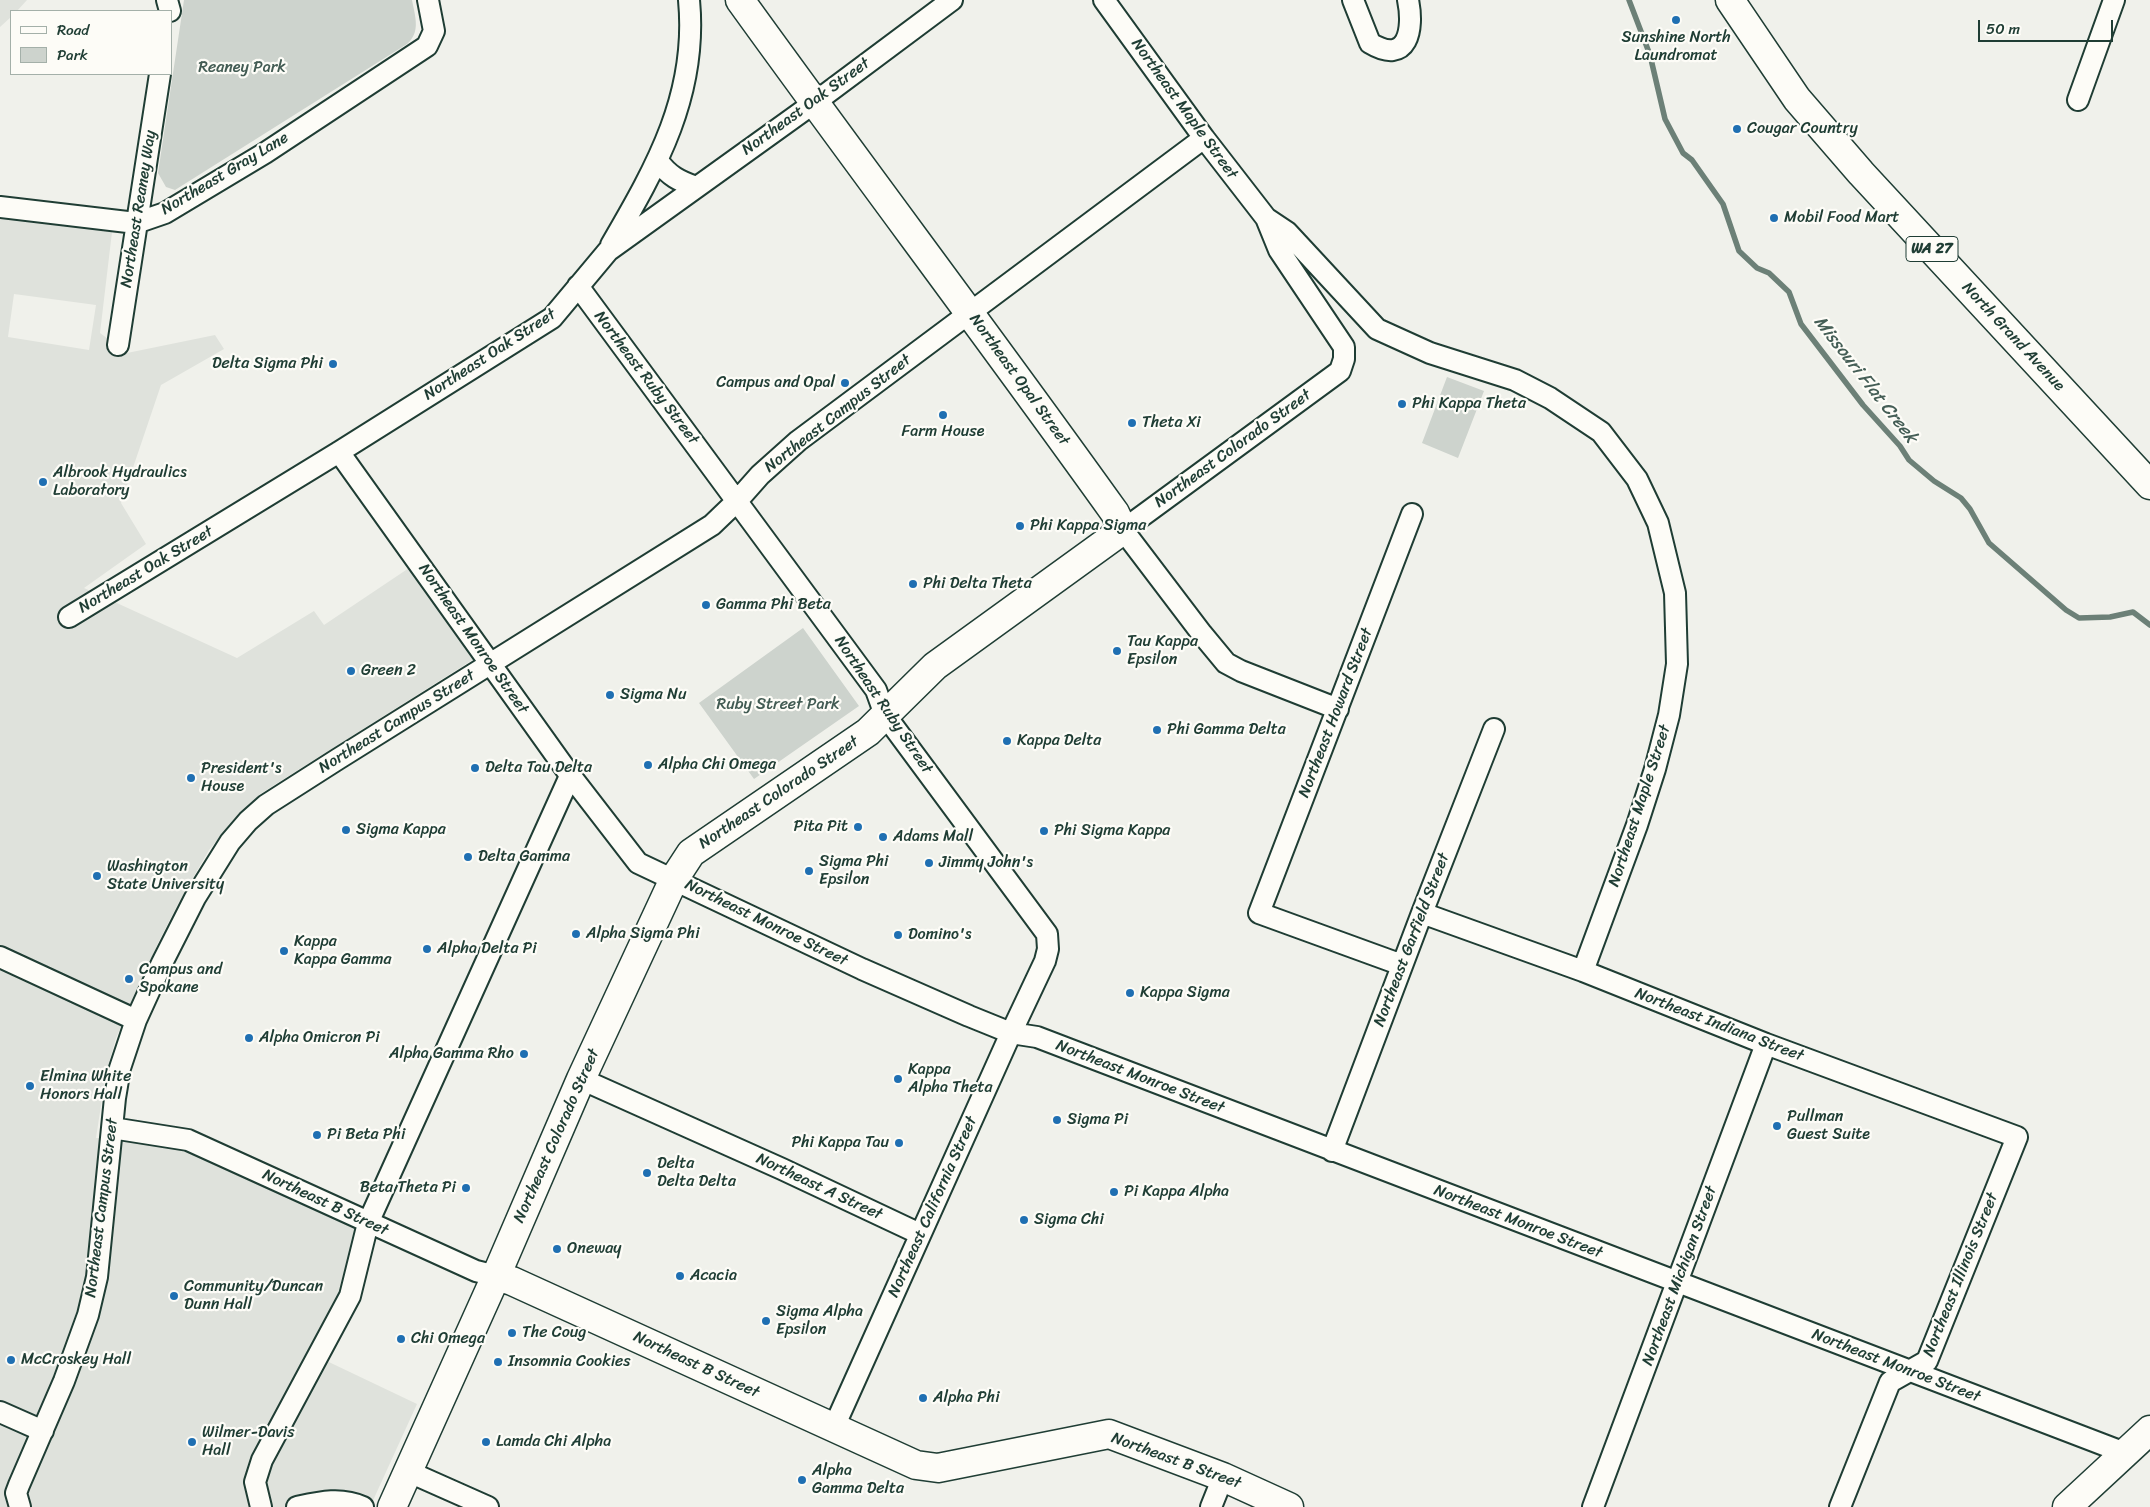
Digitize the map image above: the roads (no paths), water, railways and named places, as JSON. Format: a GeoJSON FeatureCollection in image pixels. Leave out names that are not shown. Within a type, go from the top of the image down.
{"type":"FeatureCollection","features":[{"type":"Feature","properties":{"kind":"street","name":"Northeast Gray Lane"},"geometry":{"type":"LineString","coordinates":[[0,206],[136,223],[165,213],[265,153],[427,46],[434,31],[428,0]]}},
{"type":"Feature","properties":{"kind":"street"},"geometry":{"type":"LineString","coordinates":[[608,251],[658,161],[674,124],[685,86],[691,42],[689,0]]}},
{"type":"Feature","properties":{"kind":"street","name":"Northeast Opal Street"},"geometry":{"type":"LineString","coordinates":[[740,0],[1115,513],[1123,530],[1226,663],[1241,671],[1338,709]]}},
{"type":"Feature","properties":{"kind":"street","name":"Northeast Oak Street"},"geometry":{"type":"LineString","coordinates":[[69,617],[339,452],[552,318],[608,251],[952,0]]}},
{"type":"Feature","properties":{"kind":"street","name":"Northeast Maple Street"},"geometry":{"type":"LineString","coordinates":[[1104,0],[1204,138],[1266,218],[1279,250],[1344,347]]}},
{"type":"Feature","properties":{"kind":"street"},"geometry":{"type":"LineString","coordinates":[[1353,0],[1370,43],[1384,50],[1394,50],[1405,44],[1410,24],[1408,0]]}},
{"type":"Feature","properties":{"kind":"street","name":"North Grand Avenue"},"geometry":{"type":"LineString","coordinates":[[1730,0],[1797,99],[1861,173],[2150,485]]}},
{"type":"Feature","properties":{"kind":"street"},"geometry":{"type":"LineString","coordinates":[[2078,100],[2114,0]]}},
{"type":"Feature","properties":{"kind":"street","name":"Northeast Reaney Way"},"geometry":{"type":"LineString","coordinates":[[118,345],[160,75]]}},
{"type":"Feature","properties":{"kind":"street","name":"Northeast Campus Street"},"geometry":{"type":"LineString","coordinates":[[18,1505],[16,1493],[64,1381],[91,1306],[97,1277],[120,1068],[136,1020],[195,898],[230,842],[248,821],[266,806],[712,525],[760,475],[798,441],[1204,138]]}},
{"type":"Feature","properties":{"kind":"street"},"geometry":{"type":"LineString","coordinates":[[658,161],[666,172],[677,180],[696,186]]}},
{"type":"Feature","properties":{"kind":"street","name":"Northeast Maple Street"},"geometry":{"type":"LineString","coordinates":[[1266,218],[1287,232],[1377,329],[1430,353],[1515,380],[1550,398],[1600,432],[1620,454],[1637,479],[1658,524],[1675,592],[1677,664],[1669,715],[1655,769],[1637,825],[1583,971]]}},
{"type":"Feature","properties":{"kind":"street","name":"Northeast Ruby Street"},"geometry":{"type":"LineString","coordinates":[[578,286],[876,690],[885,715],[1046,934],[1048,950],[1045,961]]}},
{"type":"Feature","properties":{"kind":"street","name":"Northeast Colorado Street"},"geometry":{"type":"LineString","coordinates":[[392,1507],[496,1276],[581,1079],[674,879],[691,853],[868,732],[935,666],[1340,371],[1344,359],[1344,347]]}},
{"type":"Feature","properties":{"kind":"street","name":"Northeast Monroe Street"},"geometry":{"type":"LineString","coordinates":[[339,452],[570,776],[638,863],[862,969],[1011,1033],[1037,1037],[2125,1454]]}},
{"type":"Feature","properties":{"kind":"street","name":"Northeast Howard Street"},"geometry":{"type":"LineString","coordinates":[[1402,965],[1259,913],[1412,514]]}},
{"type":"Feature","properties":{"kind":"street","name":"Northeast Garfield Street"},"geometry":{"type":"LineString","coordinates":[[1332,1151],[1494,729]]}},
{"type":"Feature","properties":{"kind":"street"},"geometry":{"type":"LineString","coordinates":[[261,1507],[255,1482],[262,1460],[350,1296],[368,1223],[570,776]]}},
{"type":"Feature","properties":{"kind":"street","name":"Northeast Indiana Street"},"geometry":{"type":"LineString","coordinates":[[1422,913],[1583,971],[1766,1044],[2017,1137]]}},
{"type":"Feature","properties":{"kind":"street"},"geometry":{"type":"LineString","coordinates":[[0,957],[136,1020]]}},
{"type":"Feature","properties":{"kind":"street","name":"Northeast California Street"},"geometry":{"type":"LineString","coordinates":[[834,1427],[1045,961]]}},
{"type":"Feature","properties":{"kind":"street","name":"Northeast Michigan Street"},"geometry":{"type":"LineString","coordinates":[[1594,1507],[1766,1044]]}},
{"type":"Feature","properties":{"kind":"street","name":"Northeast A Street"},"geometry":{"type":"LineString","coordinates":[[581,1079],[782,1169],[920,1234]]}},
{"type":"Feature","properties":{"kind":"street","name":"Northeast B Street"},"geometry":{"type":"LineString","coordinates":[[112,1128],[188,1140],[476,1271],[512,1281],[916,1465],[938,1468],[1109,1434],[1223,1477],[1289,1507]]}},
{"type":"Feature","properties":{"kind":"street","name":"Northeast Illinois Street"},"geometry":{"type":"LineString","coordinates":[[1840,1507],[1890,1382],[1912,1372],[1927,1361],[2017,1137]]}},
{"type":"Feature","properties":{"kind":"street"},"geometry":{"type":"LineString","coordinates":[[0,1412],[43,1431]]}},
{"type":"Feature","properties":{"kind":"street"},"geometry":{"type":"LineString","coordinates":[[2067,1507],[2150,1430]]}},
{"type":"Feature","properties":{"kind":"street"},"geometry":{"type":"LineString","coordinates":[[407,1471],[488,1507]]}},
{"type":"Feature","properties":{"kind":"street"},"geometry":{"type":"LineString","coordinates":[[1211,1507],[1223,1477]]}},
{"type":"Feature","properties":{"kind":"street"},"geometry":{"type":"LineString","coordinates":[[297,1507],[318,1502],[349,1501],[363,1507]]}},
{"type":"Feature","properties":{"kind":"waterway","name":"Missouri Flat Creek"},"geometry":{"type":"LineString","coordinates":[[1629,0],[1650,55],[1665,119],[1683,153],[1692,160],[1723,204],[1739,251],[1757,268],[1769,273],[1789,292],[1801,324],[1863,405],[1900,446],[1909,460],[1934,481],[1961,498],[1970,509],[1989,543],[2066,610],[2079,618],[2110,617],[2133,612],[2150,625]]}},
{"type":"Feature","properties":{"kind":"place","name":"Sunshine North Laundromat"},"geometry":{"type":"Point","coordinates":[1676,20]}},
{"type":"Feature","properties":{"kind":"place","name":"Cougar Country"},"geometry":{"type":"Point","coordinates":[1737,129]}},
{"type":"Feature","properties":{"kind":"place","name":"Mobil Food Mart"},"geometry":{"type":"Point","coordinates":[1774,218]}},
{"type":"Feature","properties":{"kind":"place","name":"Delta Sigma Phi"},"geometry":{"type":"Point","coordinates":[333,364]}},
{"type":"Feature","properties":{"kind":"place","name":"Campus and Opal"},"geometry":{"type":"Point","coordinates":[845,383]}},
{"type":"Feature","properties":{"kind":"place","name":"Phi Kappa Theta"},"geometry":{"type":"Point","coordinates":[1402,404]}},
{"type":"Feature","properties":{"kind":"place","name":"Farm House"},"geometry":{"type":"Point","coordinates":[943,415]}},
{"type":"Feature","properties":{"kind":"place","name":"Theta Xi"},"geometry":{"type":"Point","coordinates":[1132,423]}},
{"type":"Feature","properties":{"kind":"place","name":"Albrook Hydraulics Laboratory"},"geometry":{"type":"Point","coordinates":[43,482]}},
{"type":"Feature","properties":{"kind":"place","name":"Phi Kappa Sigma"},"geometry":{"type":"Point","coordinates":[1020,526]}},
{"type":"Feature","properties":{"kind":"place","name":"Phi Delta Theta"},"geometry":{"type":"Point","coordinates":[913,584]}},
{"type":"Feature","properties":{"kind":"place","name":"Gamma Phi Beta"},"geometry":{"type":"Point","coordinates":[706,605]}},
{"type":"Feature","properties":{"kind":"place","name":"Tau Kappa Epsilon"},"geometry":{"type":"Point","coordinates":[1117,651]}},
{"type":"Feature","properties":{"kind":"place","name":"Green 2"},"geometry":{"type":"Point","coordinates":[351,671]}},
{"type":"Feature","properties":{"kind":"place","name":"Sigma Nu"},"geometry":{"type":"Point","coordinates":[610,695]}},
{"type":"Feature","properties":{"kind":"place","name":"Phi Gamma Delta"},"geometry":{"type":"Point","coordinates":[1157,730]}},
{"type":"Feature","properties":{"kind":"place","name":"Kappa Delta"},"geometry":{"type":"Point","coordinates":[1007,741]}},
{"type":"Feature","properties":{"kind":"place","name":"Alpha Chi Omega"},"geometry":{"type":"Point","coordinates":[648,765]}},
{"type":"Feature","properties":{"kind":"place","name":"Delta Tau Delta"},"geometry":{"type":"Point","coordinates":[475,768]}},
{"type":"Feature","properties":{"kind":"place","name":"President's House"},"geometry":{"type":"Point","coordinates":[191,778]}},
{"type":"Feature","properties":{"kind":"place","name":"Pita Pit"},"geometry":{"type":"Point","coordinates":[858,827]}},
{"type":"Feature","properties":{"kind":"place","name":"Sigma Kappa"},"geometry":{"type":"Point","coordinates":[346,830]}},
{"type":"Feature","properties":{"kind":"place","name":"Phi Sigma Kappa"},"geometry":{"type":"Point","coordinates":[1044,831]}},
{"type":"Feature","properties":{"kind":"place","name":"Adams Mall"},"geometry":{"type":"Point","coordinates":[883,837]}},
{"type":"Feature","properties":{"kind":"place","name":"Delta Gamma"},"geometry":{"type":"Point","coordinates":[468,857]}},
{"type":"Feature","properties":{"kind":"place","name":"Jimmy John's"},"geometry":{"type":"Point","coordinates":[929,863]}},
{"type":"Feature","properties":{"kind":"place","name":"Sigma Phi Epsilon"},"geometry":{"type":"Point","coordinates":[809,871]}},
{"type":"Feature","properties":{"kind":"place","name":"Washington State University"},"geometry":{"type":"Point","coordinates":[97,876]}},
{"type":"Feature","properties":{"kind":"place","name":"Alpha Sigma Phi"},"geometry":{"type":"Point","coordinates":[576,934]}},
{"type":"Feature","properties":{"kind":"place","name":"Domino's"},"geometry":{"type":"Point","coordinates":[898,935]}},
{"type":"Feature","properties":{"kind":"place","name":"Alpha Delta Pi"},"geometry":{"type":"Point","coordinates":[427,949]}},
{"type":"Feature","properties":{"kind":"place","name":"Kappa Kappa Gamma"},"geometry":{"type":"Point","coordinates":[284,951]}},
{"type":"Feature","properties":{"kind":"place","name":"Campus and Spokane"},"geometry":{"type":"Point","coordinates":[129,979]}},
{"type":"Feature","properties":{"kind":"place","name":"Kappa Sigma"},"geometry":{"type":"Point","coordinates":[1130,993]}},
{"type":"Feature","properties":{"kind":"place","name":"Alpha Omicron Pi"},"geometry":{"type":"Point","coordinates":[249,1038]}},
{"type":"Feature","properties":{"kind":"place","name":"Alpha Gamma Rho"},"geometry":{"type":"Point","coordinates":[524,1054]}},
{"type":"Feature","properties":{"kind":"place","name":"Kappa Alpha Theta"},"geometry":{"type":"Point","coordinates":[898,1079]}},
{"type":"Feature","properties":{"kind":"place","name":"Elmina White Honors Hall"},"geometry":{"type":"Point","coordinates":[30,1086]}},
{"type":"Feature","properties":{"kind":"place","name":"Sigma Pi"},"geometry":{"type":"Point","coordinates":[1057,1120]}},
{"type":"Feature","properties":{"kind":"place","name":"Pullman Guest Suite"},"geometry":{"type":"Point","coordinates":[1777,1126]}},
{"type":"Feature","properties":{"kind":"place","name":"Pi Beta Phi"},"geometry":{"type":"Point","coordinates":[317,1135]}},
{"type":"Feature","properties":{"kind":"place","name":"Phi Kappa Tau"},"geometry":{"type":"Point","coordinates":[899,1143]}},
{"type":"Feature","properties":{"kind":"place","name":"Delta Delta Delta"},"geometry":{"type":"Point","coordinates":[647,1173]}},
{"type":"Feature","properties":{"kind":"place","name":"Beta Theta Pi"},"geometry":{"type":"Point","coordinates":[466,1188]}},
{"type":"Feature","properties":{"kind":"place","name":"Pi Kappa Alpha"},"geometry":{"type":"Point","coordinates":[1114,1192]}},
{"type":"Feature","properties":{"kind":"place","name":"Sigma Chi"},"geometry":{"type":"Point","coordinates":[1024,1220]}},
{"type":"Feature","properties":{"kind":"place","name":"Oneway"},"geometry":{"type":"Point","coordinates":[557,1249]}},
{"type":"Feature","properties":{"kind":"place","name":"Acacia"},"geometry":{"type":"Point","coordinates":[680,1276]}},
{"type":"Feature","properties":{"kind":"place","name":"Community/Duncan Dunn Hall"},"geometry":{"type":"Point","coordinates":[174,1296]}},
{"type":"Feature","properties":{"kind":"place","name":"Sigma Alpha Epsilon"},"geometry":{"type":"Point","coordinates":[766,1321]}},
{"type":"Feature","properties":{"kind":"place","name":"The Coug"},"geometry":{"type":"Point","coordinates":[512,1333]}},
{"type":"Feature","properties":{"kind":"place","name":"Chi Omega"},"geometry":{"type":"Point","coordinates":[401,1339]}},
{"type":"Feature","properties":{"kind":"place","name":"McCroskey Hall"},"geometry":{"type":"Point","coordinates":[11,1360]}},
{"type":"Feature","properties":{"kind":"place","name":"Insomnia Cookies"},"geometry":{"type":"Point","coordinates":[498,1362]}},
{"type":"Feature","properties":{"kind":"place","name":"Alpha Phi"},"geometry":{"type":"Point","coordinates":[923,1398]}},
{"type":"Feature","properties":{"kind":"place","name":"Wilmer-Davis Hall"},"geometry":{"type":"Point","coordinates":[192,1442]}},
{"type":"Feature","properties":{"kind":"place","name":"Lamda Chi Alpha"},"geometry":{"type":"Point","coordinates":[486,1442]}},
{"type":"Feature","properties":{"kind":"place","name":"Alpha Gamma Delta"},"geometry":{"type":"Point","coordinates":[802,1480]}},
{"type":"Feature","properties":{"kind":"park label","name":"Reaney Park"},"geometry":{"type":"Point","coordinates":[242,68]}},
{"type":"Feature","properties":{"kind":"park label","name":"Ruby Street Park"},"geometry":{"type":"Point","coordinates":[778,705]}}]}
